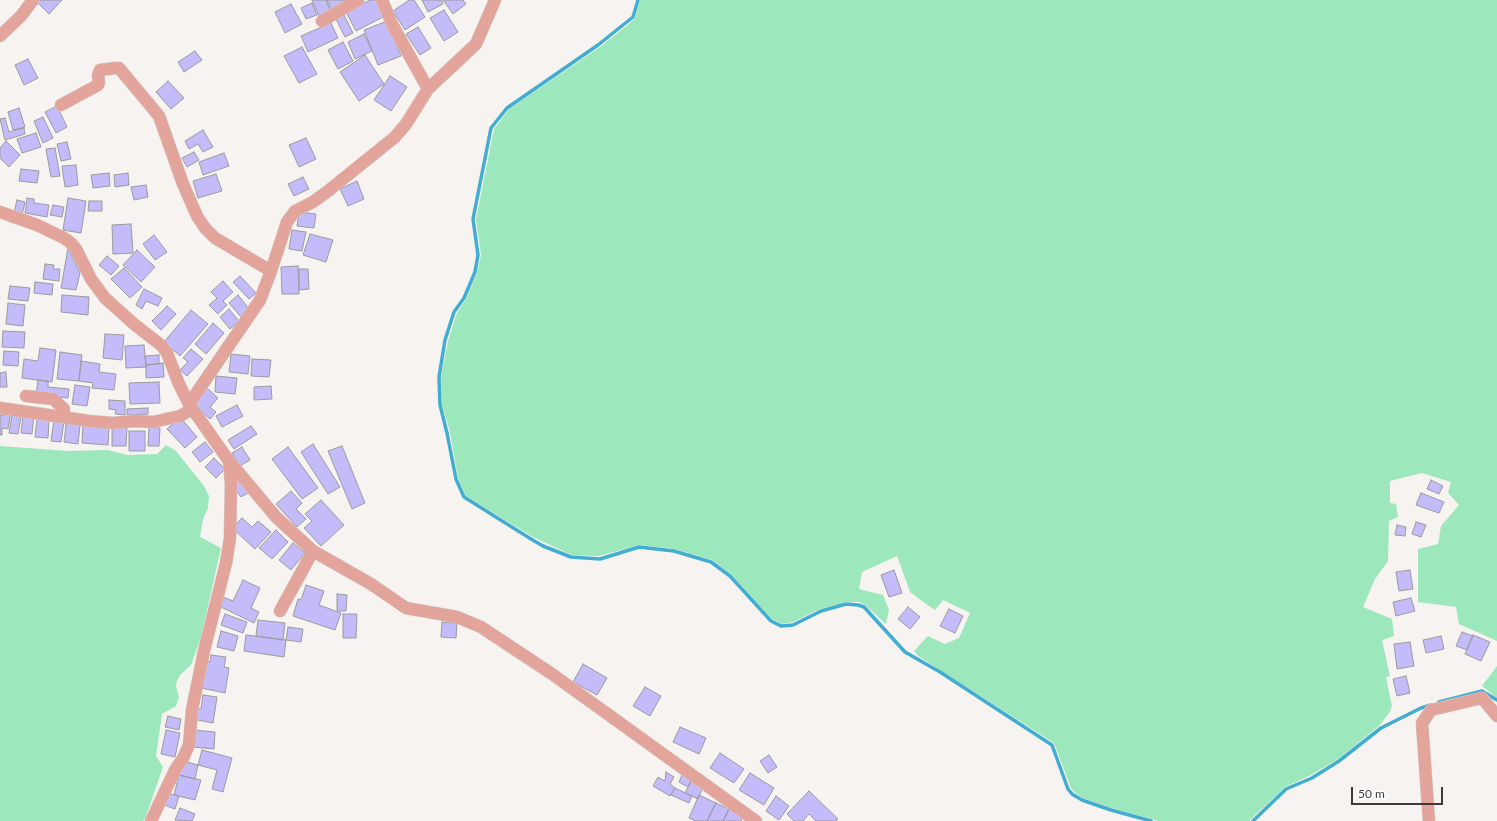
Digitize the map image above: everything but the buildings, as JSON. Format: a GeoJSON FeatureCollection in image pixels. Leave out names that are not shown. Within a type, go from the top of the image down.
{"type":"FeatureCollection","features":[{"type":"Feature","properties":{"kind":"street"},"geometry":{"type":"LineString","coordinates":[[0,36],[21,16],[33,0]]}},
{"type":"Feature","properties":{"kind":"street"},"geometry":{"type":"LineString","coordinates":[[322,21],[358,0]]}},
{"type":"Feature","properties":{"kind":"street"},"geometry":{"type":"LineString","coordinates":[[382,0],[392,24],[428,89]]}},
{"type":"Feature","properties":{"kind":"street"},"geometry":{"type":"LineString","coordinates":[[0,408],[113,423],[135,421],[153,422],[180,416],[190,407],[260,300],[287,222],[295,212],[313,202],[328,191],[395,137],[406,124],[428,89],[476,44],[495,0]]}},
{"type":"Feature","properties":{"kind":"street"},"geometry":{"type":"LineString","coordinates":[[61,105],[98,85],[98,74],[100,70],[119,68],[159,116],[183,184],[197,216],[205,228],[215,238],[271,271]]}},
{"type":"Feature","properties":{"kind":"street"},"geometry":{"type":"LineString","coordinates":[[0,212],[37,225],[71,243],[91,279],[105,298],[134,324],[162,346],[167,353],[190,407],[229,461],[276,517],[313,551],[371,584],[406,608],[457,617],[481,627],[552,674],[756,821]]}},
{"type":"Feature","properties":{"kind":"street"},"geometry":{"type":"LineString","coordinates":[[26,396],[53,399],[64,409],[64,417]]}},
{"type":"Feature","properties":{"kind":"street"},"geometry":{"type":"LineString","coordinates":[[151,821],[175,770],[189,745],[192,710],[204,651],[226,564],[230,538],[231,484],[229,461]]}},
{"type":"Feature","properties":{"kind":"street"},"geometry":{"type":"LineString","coordinates":[[280,611],[313,551]]}},
{"type":"Feature","properties":{"kind":"street"},"geometry":{"type":"LineString","coordinates":[[1429,821],[1422,723],[1431,710],[1482,698],[1497,716]]}},
{"type":"Feature","properties":{"kind":"green space"},"geometry":{"type":"Polygon","coordinates":[[[640,0],[1497,0],[1497,641],[1459,624],[1456,607],[1418,602],[1418,549],[1438,544],[1441,526],[1459,505],[1448,493],[1451,482],[1422,473],[1390,481],[1390,503],[1396,504],[1398,517],[1389,521],[1388,561],[1375,579],[1363,607],[1392,619],[1394,636],[1382,640],[1390,676],[1386,677],[1392,706],[1390,712],[1379,726],[1338,759],[1311,775],[1285,787],[1249,821],[1158,821],[1083,798],[1074,792],[1071,788],[1054,743],[918,656],[914,651],[928,636],[945,644],[959,638],[970,613],[943,600],[935,610],[910,592],[897,556],[862,572],[859,589],[883,595],[889,610],[886,624],[865,605],[859,602],[846,602],[820,609],[793,622],[781,624],[772,619],[731,574],[712,560],[675,549],[639,545],[599,556],[572,555],[533,537],[466,496],[458,478],[450,432],[442,405],[441,377],[448,341],[457,313],[466,299],[477,273],[481,255],[476,219],[494,129],[509,109],[600,47],[630,23],[635,18],[640,0]]]}},
{"type":"Feature","properties":{"kind":"green space"},"geometry":{"type":"Polygon","coordinates":[[[166,445],[176,451],[204,486],[209,496],[208,508],[203,519],[200,537],[221,548],[201,637],[191,665],[180,675],[177,681],[176,686],[179,697],[176,706],[162,714],[156,756],[163,767],[146,816],[143,821],[0,821],[0,446],[68,451],[108,450],[127,455],[157,454],[166,445]]]}},
{"type":"Feature","properties":{"kind":"green space"},"geometry":{"type":"Polygon","coordinates":[[[1497,666],[1497,698],[1482,686],[1497,666]]]}},
{"type":"Feature","properties":{"kind":"waterway"},"geometry":{"type":"LineString","coordinates":[[638,0],[633,17],[598,45],[507,108],[491,128],[473,219],[478,255],[475,272],[464,298],[454,312],[445,340],[439,377],[440,405],[456,479],[464,497],[543,546],[571,557],[600,559],[639,547],[674,551],[711,562],[730,576],[771,621],[781,626],[793,625],[821,611],[846,604],[864,607],[905,652],[940,672],[1052,745],[1068,789],[1072,794],[1082,800],[1111,810],[1151,821]]}},
{"type":"Feature","properties":{"kind":"waterway"},"geometry":{"type":"LineString","coordinates":[[1439,702],[1482,691],[1497,700]]}},
{"type":"Feature","properties":{"kind":"waterway"},"geometry":{"type":"LineString","coordinates":[[1253,821],[1286,789],[1312,778],[1339,761],[1381,728],[1421,708],[1431,705]]}}]}
